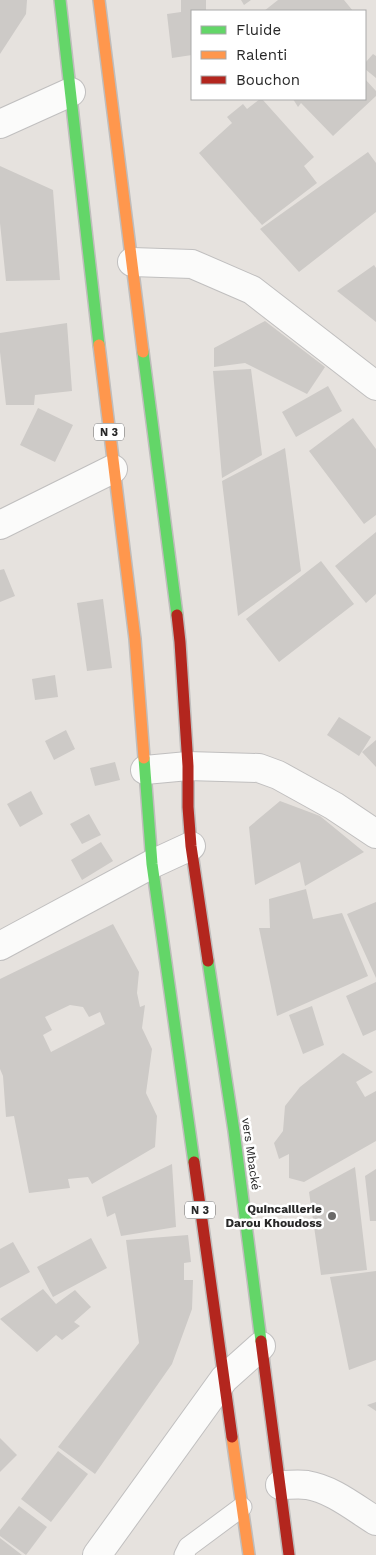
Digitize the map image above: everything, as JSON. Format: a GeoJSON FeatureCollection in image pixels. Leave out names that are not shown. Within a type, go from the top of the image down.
{"type":"FeatureCollection","features":[{"type":"Feature","properties":{"kind":"main road","name":"N 3"},"geometry":{"type":"LineString","coordinates":[[60,0],[88,260],[135,639],[152,864],[249,1555]]}},
{"type":"Feature","properties":{"kind":"main road","name":"vers Mbacké"},"geometry":{"type":"LineString","coordinates":[[99,0],[180,642],[191,846],[234,1131],[289,1555]]}},
{"type":"Feature","properties":{"kind":"street"},"geometry":{"type":"LineString","coordinates":[[0,124],[71,92]]}},
{"type":"Feature","properties":{"kind":"street"},"geometry":{"type":"LineString","coordinates":[[132,262],[192,264],[252,290],[376,386]]}},
{"type":"Feature","properties":{"kind":"street"},"geometry":{"type":"LineString","coordinates":[[0,524],[113,469]]}},
{"type":"Feature","properties":{"kind":"street"},"geometry":{"type":"LineString","coordinates":[[145,770],[188,766],[259,768],[278,775],[334,806],[376,834]]}},
{"type":"Feature","properties":{"kind":"street"},"geometry":{"type":"LineString","coordinates":[[0,946],[152,864],[191,846]]}},
{"type":"Feature","properties":{"kind":"street"},"geometry":{"type":"LineString","coordinates":[[97,1555],[224,1380],[262,1346]]}},
{"type":"Feature","properties":{"kind":"street"},"geometry":{"type":"LineString","coordinates":[[280,1485],[307,1485],[323,1489],[376,1521]]}},
{"type":"Feature","properties":{"kind":"lane"},"geometry":{"type":"LineString","coordinates":[[184,1555],[188,1547],[242,1507]]}},
{"type":"Feature","properties":{"kind":"building"},"geometry":{"type":"Polygon","coordinates":[[[0,0],[27,0],[26,14],[0,54],[0,0]]]}},
{"type":"Feature","properties":{"kind":"building"},"geometry":{"type":"Polygon","coordinates":[[[181,0],[206,0],[206,10],[191,10],[191,55],[172,58],[167,14],[181,12],[181,0]]]}},
{"type":"Feature","properties":{"kind":"building"},"geometry":{"type":"Polygon","coordinates":[[[241,0],[251,0],[244,5],[241,0]]]}},
{"type":"Feature","properties":{"kind":"building"},"geometry":{"type":"Polygon","coordinates":[[[278,0],[344,0],[352,10],[265,10],[278,0]]]}},
{"type":"Feature","properties":{"kind":"building"},"geometry":{"type":"Polygon","coordinates":[[[373,54],[376,56],[376,78],[366,70],[366,62],[373,54]]]}},
{"type":"Feature","properties":{"kind":"building"},"geometry":{"type":"Polygon","coordinates":[[[366,80],[376,91],[376,96],[333,136],[301,103],[298,107],[294,100],[366,100],[366,80]]]}},
{"type":"Feature","properties":{"kind":"building"},"geometry":{"type":"Polygon","coordinates":[[[259,100],[263,100],[314,157],[304,166],[317,183],[262,225],[199,153],[232,123],[227,117],[243,104],[247,109],[259,100]]]}},
{"type":"Feature","properties":{"kind":"building"},"geometry":{"type":"Polygon","coordinates":[[[368,152],[376,163],[376,212],[299,272],[260,229],[368,152]]]}},
{"type":"Feature","properties":{"kind":"building"},"geometry":{"type":"Polygon","coordinates":[[[0,166],[53,190],[60,280],[6,281],[0,223],[0,166]]]}},
{"type":"Feature","properties":{"kind":"building"},"geometry":{"type":"Polygon","coordinates":[[[374,265],[376,268],[376,322],[337,291],[374,265]]]}},
{"type":"Feature","properties":{"kind":"building"},"geometry":{"type":"Polygon","coordinates":[[[265,321],[325,367],[307,394],[245,363],[214,367],[214,348],[265,321]]]}},
{"type":"Feature","properties":{"kind":"building"},"geometry":{"type":"Polygon","coordinates":[[[67,323],[72,391],[35,395],[34,405],[6,405],[0,352],[0,333],[67,323]]]}},
{"type":"Feature","properties":{"kind":"building"},"geometry":{"type":"Polygon","coordinates":[[[251,369],[262,455],[222,478],[213,371],[251,369]]]}},
{"type":"Feature","properties":{"kind":"building"},"geometry":{"type":"Polygon","coordinates":[[[328,386],[342,411],[296,437],[282,412],[328,386]]]}},
{"type":"Feature","properties":{"kind":"building"},"geometry":{"type":"Polygon","coordinates":[[[38,408],[73,425],[55,462],[20,445],[38,408]]]}},
{"type":"Feature","properties":{"kind":"building"},"geometry":{"type":"Polygon","coordinates":[[[353,418],[376,449],[376,515],[364,524],[309,451],[353,418]]]}},
{"type":"Feature","properties":{"kind":"building"},"geometry":{"type":"Polygon","coordinates":[[[285,448],[301,571],[238,616],[222,481],[285,448]]]}},
{"type":"Feature","properties":{"kind":"building"},"geometry":{"type":"Polygon","coordinates":[[[376,532],[376,594],[366,603],[335,566],[376,532]]]}},
{"type":"Feature","properties":{"kind":"building"},"geometry":{"type":"Polygon","coordinates":[[[321,561],[354,604],[279,662],[246,619],[321,561]]]}},
{"type":"Feature","properties":{"kind":"building"},"geometry":{"type":"Polygon","coordinates":[[[4,569],[15,596],[0,602],[0,570],[4,569]]]}},
{"type":"Feature","properties":{"kind":"building"},"geometry":{"type":"Polygon","coordinates":[[[103,599],[112,668],[87,671],[77,603],[103,599]]]}},
{"type":"Feature","properties":{"kind":"building"},"geometry":{"type":"Polygon","coordinates":[[[55,675],[58,697],[35,700],[32,679],[55,675]]]}},
{"type":"Feature","properties":{"kind":"building"},"geometry":{"type":"Polygon","coordinates":[[[339,717],[371,737],[359,756],[327,735],[339,717]]]}},
{"type":"Feature","properties":{"kind":"building"},"geometry":{"type":"Polygon","coordinates":[[[66,730],[75,749],[54,760],[45,741],[66,730]]]}},
{"type":"Feature","properties":{"kind":"building"},"geometry":{"type":"Polygon","coordinates":[[[376,740],[376,767],[362,752],[376,740]]]}},
{"type":"Feature","properties":{"kind":"building"},"geometry":{"type":"Polygon","coordinates":[[[115,762],[120,780],[95,786],[90,768],[115,762]]]}},
{"type":"Feature","properties":{"kind":"building"},"geometry":{"type":"Polygon","coordinates":[[[31,791],[43,814],[20,827],[7,804],[31,791]]]}},
{"type":"Feature","properties":{"kind":"building"},"geometry":{"type":"Polygon","coordinates":[[[280,801],[320,816],[364,852],[305,886],[300,862],[255,885],[249,827],[280,801]]]}},
{"type":"Feature","properties":{"kind":"building"},"geometry":{"type":"Polygon","coordinates":[[[89,814],[101,835],[82,844],[70,824],[89,814]]]}},
{"type":"Feature","properties":{"kind":"building"},"geometry":{"type":"Polygon","coordinates":[[[101,842],[113,861],[82,880],[71,860],[101,842]]]}},
{"type":"Feature","properties":{"kind":"building"},"geometry":{"type":"Polygon","coordinates":[[[306,889],[313,919],[342,913],[368,976],[277,1016],[259,928],[270,928],[269,899],[306,889]]]}},
{"type":"Feature","properties":{"kind":"building"},"geometry":{"type":"Polygon","coordinates":[[[376,902],[376,978],[347,914],[376,902]]]}},
{"type":"Feature","properties":{"kind":"building"},"geometry":{"type":"Polygon","coordinates":[[[113,924],[139,972],[137,993],[140,1007],[145,1005],[142,1028],[152,1049],[146,1093],[157,1116],[155,1147],[92,1184],[88,1177],[68,1179],[70,1188],[29,1193],[14,1116],[6,1117],[3,1076],[0,1069],[0,979],[113,924]],[[70,1005],[45,1017],[52,1030],[43,1035],[51,1052],[105,1024],[100,1012],[89,1017],[83,1007],[70,1005]]]}},
{"type":"Feature","properties":{"kind":"building"},"geometry":{"type":"Polygon","coordinates":[[[376,982],[376,1030],[363,1036],[346,996],[376,982]]]}},
{"type":"Feature","properties":{"kind":"building"},"geometry":{"type":"Polygon","coordinates":[[[312,1006],[324,1045],[303,1054],[289,1015],[312,1006]]]}},
{"type":"Feature","properties":{"kind":"building"},"geometry":{"type":"Polygon","coordinates":[[[343,1053],[373,1072],[356,1082],[365,1097],[376,1091],[376,1141],[304,1182],[289,1178],[289,1154],[279,1159],[274,1143],[283,1131],[285,1106],[300,1087],[343,1053]]]}},
{"type":"Feature","properties":{"kind":"building"},"geometry":{"type":"Polygon","coordinates":[[[172,1164],[176,1227],[121,1236],[115,1213],[107,1217],[102,1197],[172,1164]]]}},
{"type":"Feature","properties":{"kind":"building"},"geometry":{"type":"Polygon","coordinates":[[[355,1167],[367,1270],[321,1275],[309,1192],[355,1167]]]}},
{"type":"Feature","properties":{"kind":"building"},"geometry":{"type":"Polygon","coordinates":[[[376,1169],[376,1221],[370,1221],[365,1176],[376,1169]]]}},
{"type":"Feature","properties":{"kind":"building"},"geometry":{"type":"Polygon","coordinates":[[[188,1235],[191,1262],[184,1263],[184,1280],[193,1280],[192,1309],[172,1364],[95,1474],[58,1447],[139,1343],[126,1240],[188,1235]]]}},
{"type":"Feature","properties":{"kind":"building"},"geometry":{"type":"Polygon","coordinates":[[[91,1238],[107,1268],[53,1297],[37,1267],[91,1238]]]}},
{"type":"Feature","properties":{"kind":"building"},"geometry":{"type":"Polygon","coordinates":[[[13,1242],[30,1272],[0,1288],[0,1249],[13,1242]]]}},
{"type":"Feature","properties":{"kind":"building"},"geometry":{"type":"Polygon","coordinates":[[[376,1271],[376,1360],[349,1370],[330,1277],[376,1271]]]}},
{"type":"Feature","properties":{"kind":"building"},"geometry":{"type":"Polygon","coordinates":[[[43,1289],[56,1304],[75,1290],[91,1307],[74,1322],[80,1326],[62,1340],[56,1335],[37,1352],[0,1319],[43,1289]]]}},
{"type":"Feature","properties":{"kind":"building"},"geometry":{"type":"Polygon","coordinates":[[[376,1402],[376,1411],[367,1405],[376,1402]]]}},
{"type":"Feature","properties":{"kind":"building"},"geometry":{"type":"Polygon","coordinates":[[[0,1438],[17,1455],[0,1472],[0,1438]]]}},
{"type":"Feature","properties":{"kind":"building"},"geometry":{"type":"Polygon","coordinates":[[[58,1451],[88,1474],[51,1522],[21,1499],[58,1451]]]}},
{"type":"Feature","properties":{"kind":"building"},"geometry":{"type":"Polygon","coordinates":[[[19,1506],[47,1527],[26,1555],[0,1536],[0,1530],[19,1506]]]}},
{"type":"Feature","properties":{"kind":"building"},"geometry":{"type":"Polygon","coordinates":[[[0,1538],[22,1555],[0,1555],[0,1538]]]}},
{"type":"Feature","properties":{"kind":"traffic: fast"},"geometry":{"type":"LineString","coordinates":[[60,0],[99,345]]}},
{"type":"Feature","properties":{"kind":"traffic: fast"},"geometry":{"type":"LineString","coordinates":[[143,352],[177,615]]}},
{"type":"Feature","properties":{"kind":"traffic: fast"},"geometry":{"type":"LineString","coordinates":[[144,758],[152,864],[194,1162]]}},
{"type":"Feature","properties":{"kind":"traffic: fast"},"geometry":{"type":"LineString","coordinates":[[208,961],[234,1131],[261,1341]]}},
{"type":"Feature","properties":{"kind":"traffic: slow"},"geometry":{"type":"LineString","coordinates":[[99,0],[143,352]]}},
{"type":"Feature","properties":{"kind":"traffic: slow"},"geometry":{"type":"LineString","coordinates":[[99,345],[135,639],[144,758]]}},
{"type":"Feature","properties":{"kind":"traffic: slow"},"geometry":{"type":"LineString","coordinates":[[232,1437],[249,1555]]}},
{"type":"Feature","properties":{"kind":"traffic: jam"},"geometry":{"type":"LineString","coordinates":[[177,615],[188,766],[188,807],[191,846],[208,961]]}},
{"type":"Feature","properties":{"kind":"traffic: jam"},"geometry":{"type":"LineString","coordinates":[[194,1162],[232,1437]]}},
{"type":"Feature","properties":{"kind":"traffic: jam"},"geometry":{"type":"LineString","coordinates":[[261,1341],[289,1555]]}},
{"type":"Feature","properties":{"kind":"place","name":"Quincaillerie Darou Khoudoss"},"geometry":{"type":"Point","coordinates":[332,1216]}}]}
